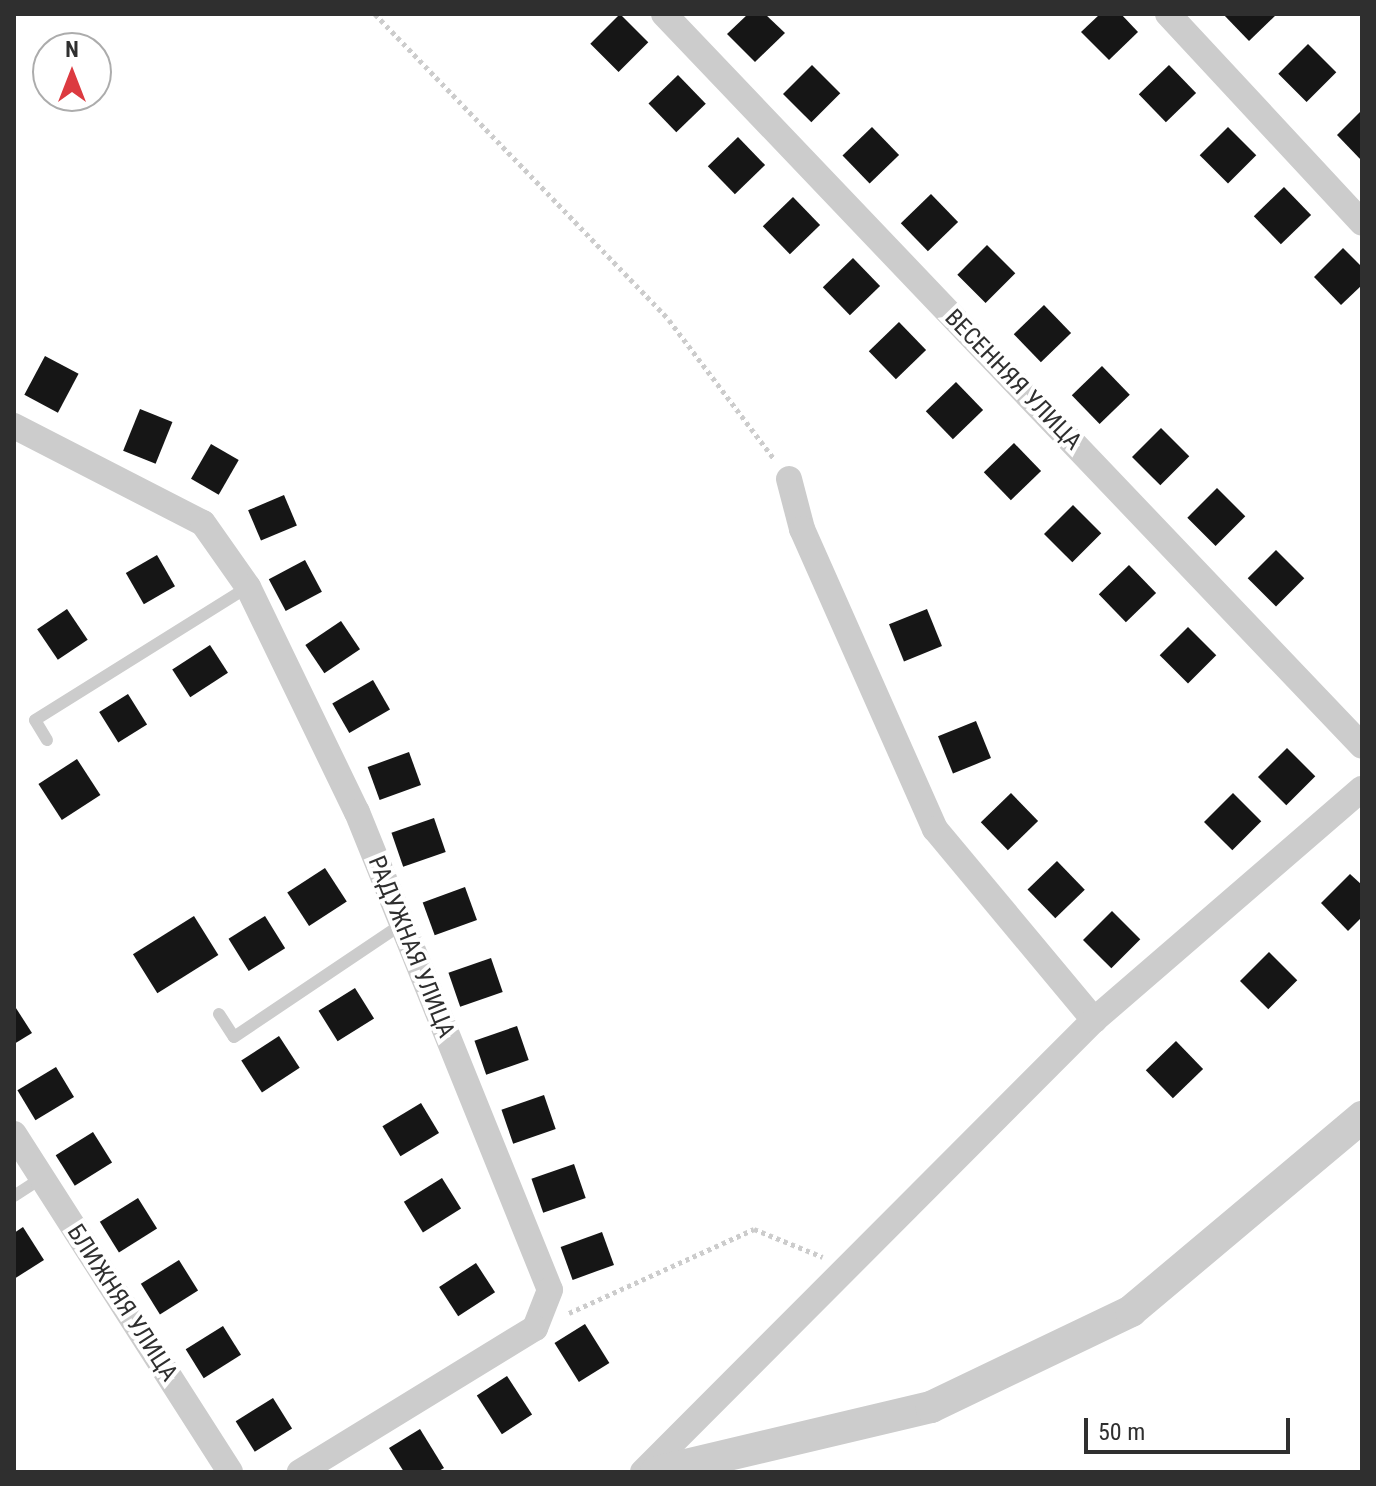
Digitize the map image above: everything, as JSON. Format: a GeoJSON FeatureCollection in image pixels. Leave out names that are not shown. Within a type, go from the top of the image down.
{"type":"FeatureCollection","features":[{"type":"Feature","properties":{"kind":"street","name":"ВЕСЕННЯЯ УЛИЦА"},"geometry":{"type":"LineString","coordinates":[[664,14],[1362,746]]}},
{"type":"Feature","properties":{"kind":"street"},"geometry":{"type":"LineString","coordinates":[[1168,14],[1362,223]]}},
{"type":"Feature","properties":{"kind":"street","name":"РАДУЖНАЯ УЛИЦА"},"geometry":{"type":"LineString","coordinates":[[14,426],[203,523],[248,587],[357,812],[550,1290],[535,1328]]}},
{"type":"Feature","properties":{"kind":"street"},"geometry":{"type":"LineString","coordinates":[[789,479],[802,529],[935,829],[1094,1020]]}},
{"type":"Feature","properties":{"kind":"street"},"geometry":{"type":"LineString","coordinates":[[643,1472],[1094,1020],[1362,789]]}},
{"type":"Feature","properties":{"kind":"street"},"geometry":{"type":"LineString","coordinates":[[656,1472],[931,1407],[1131,1311],[1362,1117]]}},
{"type":"Feature","properties":{"kind":"street","name":"БЛИЖНЯЯ УЛИЦА"},"geometry":{"type":"LineString","coordinates":[[14,1134],[230,1472]]}},
{"type":"Feature","properties":{"kind":"street"},"geometry":{"type":"LineString","coordinates":[[300,1472],[535,1328]]}},
{"type":"Feature","properties":{"kind":"lane"},"geometry":{"type":"LineString","coordinates":[[47,740],[35,720],[248,587]]}},
{"type":"Feature","properties":{"kind":"lane"},"geometry":{"type":"LineString","coordinates":[[219,1014],[234,1037],[402,924]]}},
{"type":"Feature","properties":{"kind":"lane"},"geometry":{"type":"LineString","coordinates":[[14,1196],[42,1178]]}},
{"type":"Feature","properties":{"kind":"path"},"geometry":{"type":"LineString","coordinates":[[375,14],[669,320],[789,479]]}},
{"type":"Feature","properties":{"kind":"path"},"geometry":{"type":"LineString","coordinates":[[535,1328],[754,1229],[848,1267]]}},
{"type":"Feature","properties":{"kind":"building"},"geometry":{"type":"Polygon","coordinates":[[[620,14],[648,42],[619,72],[590,44],[620,14]]]}},
{"type":"Feature","properties":{"kind":"building"},"geometry":{"type":"Polygon","coordinates":[[[748,14],[765,14],[785,33],[755,62],[727,34],[748,14]]]}},
{"type":"Feature","properties":{"kind":"building"},"geometry":{"type":"Polygon","coordinates":[[[1100,14],[1121,14],[1138,32],[1109,60],[1081,32],[1100,14]]]}},
{"type":"Feature","properties":{"kind":"building"},"geometry":{"type":"Polygon","coordinates":[[[1223,14],[1277,14],[1249,41],[1223,14]]]}},
{"type":"Feature","properties":{"kind":"building"},"geometry":{"type":"Polygon","coordinates":[[[1308,44],[1336,72],[1307,102],[1278,74],[1308,44]]]}},
{"type":"Feature","properties":{"kind":"building"},"geometry":{"type":"Polygon","coordinates":[[[812,65],[840,93],[811,122],[783,94],[812,65]]]}},
{"type":"Feature","properties":{"kind":"building"},"geometry":{"type":"Polygon","coordinates":[[[1169,65],[1196,93],[1166,122],[1139,94],[1169,65]]]}},
{"type":"Feature","properties":{"kind":"building"},"geometry":{"type":"Polygon","coordinates":[[[678,75],[706,104],[676,132],[649,103],[678,75]]]}},
{"type":"Feature","properties":{"kind":"building"},"geometry":{"type":"Polygon","coordinates":[[[1362,110],[1362,161],[1337,135],[1362,110]]]}},
{"type":"Feature","properties":{"kind":"building"},"geometry":{"type":"Polygon","coordinates":[[[872,127],[899,155],[870,184],[843,155],[872,127]]]}},
{"type":"Feature","properties":{"kind":"building"},"geometry":{"type":"Polygon","coordinates":[[[1228,127],[1256,155],[1228,184],[1200,155],[1228,127]]]}},
{"type":"Feature","properties":{"kind":"building"},"geometry":{"type":"Polygon","coordinates":[[[738,137],[765,165],[735,194],[708,166],[738,137]]]}},
{"type":"Feature","properties":{"kind":"building"},"geometry":{"type":"Polygon","coordinates":[[[1284,187],[1311,215],[1281,244],[1254,216],[1284,187]]]}},
{"type":"Feature","properties":{"kind":"building"},"geometry":{"type":"Polygon","coordinates":[[[931,194],[958,222],[928,251],[901,223],[931,194]]]}},
{"type":"Feature","properties":{"kind":"building"},"geometry":{"type":"Polygon","coordinates":[[[793,197],[820,225],[790,254],[763,226],[793,197]]]}},
{"type":"Feature","properties":{"kind":"building"},"geometry":{"type":"Polygon","coordinates":[[[987,245],[1015,273],[986,303],[957,275],[987,245]]]}},
{"type":"Feature","properties":{"kind":"building"},"geometry":{"type":"Polygon","coordinates":[[[1343,248],[1362,267],[1362,285],[1341,305],[1314,277],[1343,248]]]}},
{"type":"Feature","properties":{"kind":"building"},"geometry":{"type":"Polygon","coordinates":[[[853,258],[880,286],[850,315],[823,287],[853,258]]]}},
{"type":"Feature","properties":{"kind":"building"},"geometry":{"type":"Polygon","coordinates":[[[1044,305],[1071,333],[1041,362],[1014,334],[1044,305]]]}},
{"type":"Feature","properties":{"kind":"building"},"geometry":{"type":"Polygon","coordinates":[[[899,322],[926,350],[896,379],[869,351],[899,322]]]}},
{"type":"Feature","properties":{"kind":"building"},"geometry":{"type":"Polygon","coordinates":[[[45,356],[79,374],[58,413],[24,395],[45,356]]]}},
{"type":"Feature","properties":{"kind":"building"},"geometry":{"type":"Polygon","coordinates":[[[1102,366],[1130,395],[1100,424],[1072,395],[1102,366]]]}},
{"type":"Feature","properties":{"kind":"building"},"geometry":{"type":"Polygon","coordinates":[[[956,382],[983,410],[953,439],[926,411],[956,382]]]}},
{"type":"Feature","properties":{"kind":"building"},"geometry":{"type":"Polygon","coordinates":[[[140,409],[172,422],[156,464],[123,451],[140,409]]]}},
{"type":"Feature","properties":{"kind":"building"},"geometry":{"type":"Polygon","coordinates":[[[1161,428],[1189,456],[1160,485],[1132,457],[1161,428]]]}},
{"type":"Feature","properties":{"kind":"building"},"geometry":{"type":"Polygon","coordinates":[[[1014,443],[1041,471],[1011,500],[984,472],[1014,443]]]}},
{"type":"Feature","properties":{"kind":"building"},"geometry":{"type":"Polygon","coordinates":[[[211,444],[239,460],[219,495],[191,479],[211,444]]]}},
{"type":"Feature","properties":{"kind":"building"},"geometry":{"type":"Polygon","coordinates":[[[1217,488],[1245,516],[1216,546],[1187,518],[1217,488]]]}},
{"type":"Feature","properties":{"kind":"building"},"geometry":{"type":"Polygon","coordinates":[[[284,495],[297,525],[261,541],[248,510],[284,495]]]}},
{"type":"Feature","properties":{"kind":"building"},"geometry":{"type":"Polygon","coordinates":[[[1073,505],[1101,533],[1072,562],[1044,534],[1073,505]]]}},
{"type":"Feature","properties":{"kind":"building"},"geometry":{"type":"Polygon","coordinates":[[[1276,550],[1304,578],[1276,607],[1248,578],[1276,550]]]}},
{"type":"Feature","properties":{"kind":"building"},"geometry":{"type":"Polygon","coordinates":[[[157,555],[175,586],[144,604],[126,573],[157,555]]]}},
{"type":"Feature","properties":{"kind":"building"},"geometry":{"type":"Polygon","coordinates":[[[305,560],[322,592],[286,611],[269,579],[305,560]]]}},
{"type":"Feature","properties":{"kind":"building"},"geometry":{"type":"Polygon","coordinates":[[[1129,565],[1156,593],[1126,622],[1099,594],[1129,565]]]}},
{"type":"Feature","properties":{"kind":"building"},"geometry":{"type":"Polygon","coordinates":[[[67,609],[88,640],[58,660],[37,629],[67,609]]]}},
{"type":"Feature","properties":{"kind":"building"},"geometry":{"type":"Polygon","coordinates":[[[927,609],[942,646],[904,661],[889,624],[927,609]]]}},
{"type":"Feature","properties":{"kind":"building"},"geometry":{"type":"Polygon","coordinates":[[[341,621],[360,649],[324,673],[305,645],[341,621]]]}},
{"type":"Feature","properties":{"kind":"building"},"geometry":{"type":"Polygon","coordinates":[[[1188,627],[1216,655],[1188,684],[1160,655],[1188,627]]]}},
{"type":"Feature","properties":{"kind":"building"},"geometry":{"type":"Polygon","coordinates":[[[210,645],[228,673],[190,697],[172,670],[210,645]]]}},
{"type":"Feature","properties":{"kind":"building"},"geometry":{"type":"Polygon","coordinates":[[[373,680],[390,709],[349,733],[332,704],[373,680]]]}},
{"type":"Feature","properties":{"kind":"building"},"geometry":{"type":"Polygon","coordinates":[[[128,694],[147,725],[118,743],[99,712],[128,694]]]}},
{"type":"Feature","properties":{"kind":"building"},"geometry":{"type":"Polygon","coordinates":[[[976,721],[991,758],[953,773],[938,736],[976,721]]]}},
{"type":"Feature","properties":{"kind":"building"},"geometry":{"type":"Polygon","coordinates":[[[1287,748],[1315,776],[1286,805],[1258,777],[1287,748]]]}},
{"type":"Feature","properties":{"kind":"building"},"geometry":{"type":"Polygon","coordinates":[[[409,752],[421,785],[380,800],[368,767],[409,752]]]}},
{"type":"Feature","properties":{"kind":"building"},"geometry":{"type":"Polygon","coordinates":[[[77,759],[100,795],[62,820],[38,784],[77,759]]]}},
{"type":"Feature","properties":{"kind":"building"},"geometry":{"type":"Polygon","coordinates":[[[1011,793],[1038,821],[1008,850],[981,822],[1011,793]]]}},
{"type":"Feature","properties":{"kind":"building"},"geometry":{"type":"Polygon","coordinates":[[[1233,793],[1261,821],[1232,850],[1204,822],[1233,793]]]}},
{"type":"Feature","properties":{"kind":"building"},"geometry":{"type":"Polygon","coordinates":[[[434,818],[446,852],[403,867],[391,833],[434,818]]]}},
{"type":"Feature","properties":{"kind":"building"},"geometry":{"type":"Polygon","coordinates":[[[1057,861],[1085,890],[1055,918],[1028,889],[1057,861]]]}},
{"type":"Feature","properties":{"kind":"building"},"geometry":{"type":"Polygon","coordinates":[[[325,868],[347,902],[309,926],[287,893],[325,868]]]}},
{"type":"Feature","properties":{"kind":"building"},"geometry":{"type":"Polygon","coordinates":[[[1350,874],[1362,885],[1362,917],[1348,931],[1321,903],[1350,874]]]}},
{"type":"Feature","properties":{"kind":"building"},"geometry":{"type":"Polygon","coordinates":[[[465,887],[477,920],[435,935],[423,902],[465,887]]]}},
{"type":"Feature","properties":{"kind":"building"},"geometry":{"type":"Polygon","coordinates":[[[1112,911],[1140,939],[1111,968],[1083,940],[1112,911]]]}},
{"type":"Feature","properties":{"kind":"building"},"geometry":{"type":"Polygon","coordinates":[[[194,916],[218,955],[157,993],[133,954],[194,916]]]}},
{"type":"Feature","properties":{"kind":"building"},"geometry":{"type":"Polygon","coordinates":[[[265,916],[285,948],[249,971],[229,939],[265,916]]]}},
{"type":"Feature","properties":{"kind":"building"},"geometry":{"type":"Polygon","coordinates":[[[1269,952],[1297,980],[1268,1009],[1240,981],[1269,952]]]}},
{"type":"Feature","properties":{"kind":"building"},"geometry":{"type":"Polygon","coordinates":[[[491,958],[503,992],[460,1007],[448,973],[491,958]]]}},
{"type":"Feature","properties":{"kind":"building"},"geometry":{"type":"Polygon","coordinates":[[[355,988],[374,1019],[338,1041],[319,1011],[355,988]]]}},
{"type":"Feature","properties":{"kind":"building"},"geometry":{"type":"Polygon","coordinates":[[[14,1005],[32,1033],[14,1044],[14,1005]]]}},
{"type":"Feature","properties":{"kind":"building"},"geometry":{"type":"Polygon","coordinates":[[[517,1026],[529,1060],[486,1075],[474,1041],[517,1026]]]}},
{"type":"Feature","properties":{"kind":"building"},"geometry":{"type":"Polygon","coordinates":[[[279,1036],[300,1068],[262,1092],[241,1061],[279,1036]]]}},
{"type":"Feature","properties":{"kind":"building"},"geometry":{"type":"Polygon","coordinates":[[[1176,1041],[1203,1069],[1173,1098],[1146,1070],[1176,1041]]]}},
{"type":"Feature","properties":{"kind":"building"},"geometry":{"type":"Polygon","coordinates":[[[56,1067],[74,1097],[35,1120],[17,1090],[56,1067]]]}},
{"type":"Feature","properties":{"kind":"building"},"geometry":{"type":"Polygon","coordinates":[[[544,1095],[556,1129],[513,1144],[501,1110],[544,1095]]]}},
{"type":"Feature","properties":{"kind":"building"},"geometry":{"type":"Polygon","coordinates":[[[421,1103],[439,1133],[400,1156],[382,1126],[421,1103]]]}},
{"type":"Feature","properties":{"kind":"building"},"geometry":{"type":"Polygon","coordinates":[[[93,1132],[112,1163],[75,1186],[56,1155],[93,1132]]]}},
{"type":"Feature","properties":{"kind":"building"},"geometry":{"type":"Polygon","coordinates":[[[574,1164],[586,1198],[543,1213],[531,1179],[574,1164]]]}},
{"type":"Feature","properties":{"kind":"building"},"geometry":{"type":"Polygon","coordinates":[[[442,1178],[461,1209],[423,1232],[404,1202],[442,1178]]]}},
{"type":"Feature","properties":{"kind":"building"},"geometry":{"type":"Polygon","coordinates":[[[138,1198],[157,1229],[119,1252],[100,1222],[138,1198]]]}},
{"type":"Feature","properties":{"kind":"building"},"geometry":{"type":"Polygon","coordinates":[[[23,1227],[44,1260],[14,1279],[14,1233],[23,1227]]]}},
{"type":"Feature","properties":{"kind":"building"},"geometry":{"type":"Polygon","coordinates":[[[602,1232],[614,1265],[573,1280],[561,1247],[602,1232]]]}},
{"type":"Feature","properties":{"kind":"building"},"geometry":{"type":"Polygon","coordinates":[[[179,1260],[198,1291],[160,1314],[141,1284],[179,1260]]]}},
{"type":"Feature","properties":{"kind":"building"},"geometry":{"type":"Polygon","coordinates":[[[476,1263],[495,1292],[458,1316],[439,1287],[476,1263]]]}},
{"type":"Feature","properties":{"kind":"building"},"geometry":{"type":"Polygon","coordinates":[[[585,1324],[609,1363],[579,1382],[554,1343],[585,1324]]]}},
{"type":"Feature","properties":{"kind":"building"},"geometry":{"type":"Polygon","coordinates":[[[223,1326],[241,1355],[204,1378],[186,1349],[223,1326]]]}},
{"type":"Feature","properties":{"kind":"building"},"geometry":{"type":"Polygon","coordinates":[[[507,1376],[532,1415],[502,1434],[477,1396],[507,1376]]]}},
{"type":"Feature","properties":{"kind":"building"},"geometry":{"type":"Polygon","coordinates":[[[273,1398],[292,1429],[255,1452],[236,1421],[273,1398]]]}},
{"type":"Feature","properties":{"kind":"building"},"geometry":{"type":"Polygon","coordinates":[[[420,1429],[444,1468],[437,1472],[404,1472],[389,1448],[420,1429]]]}}]}
